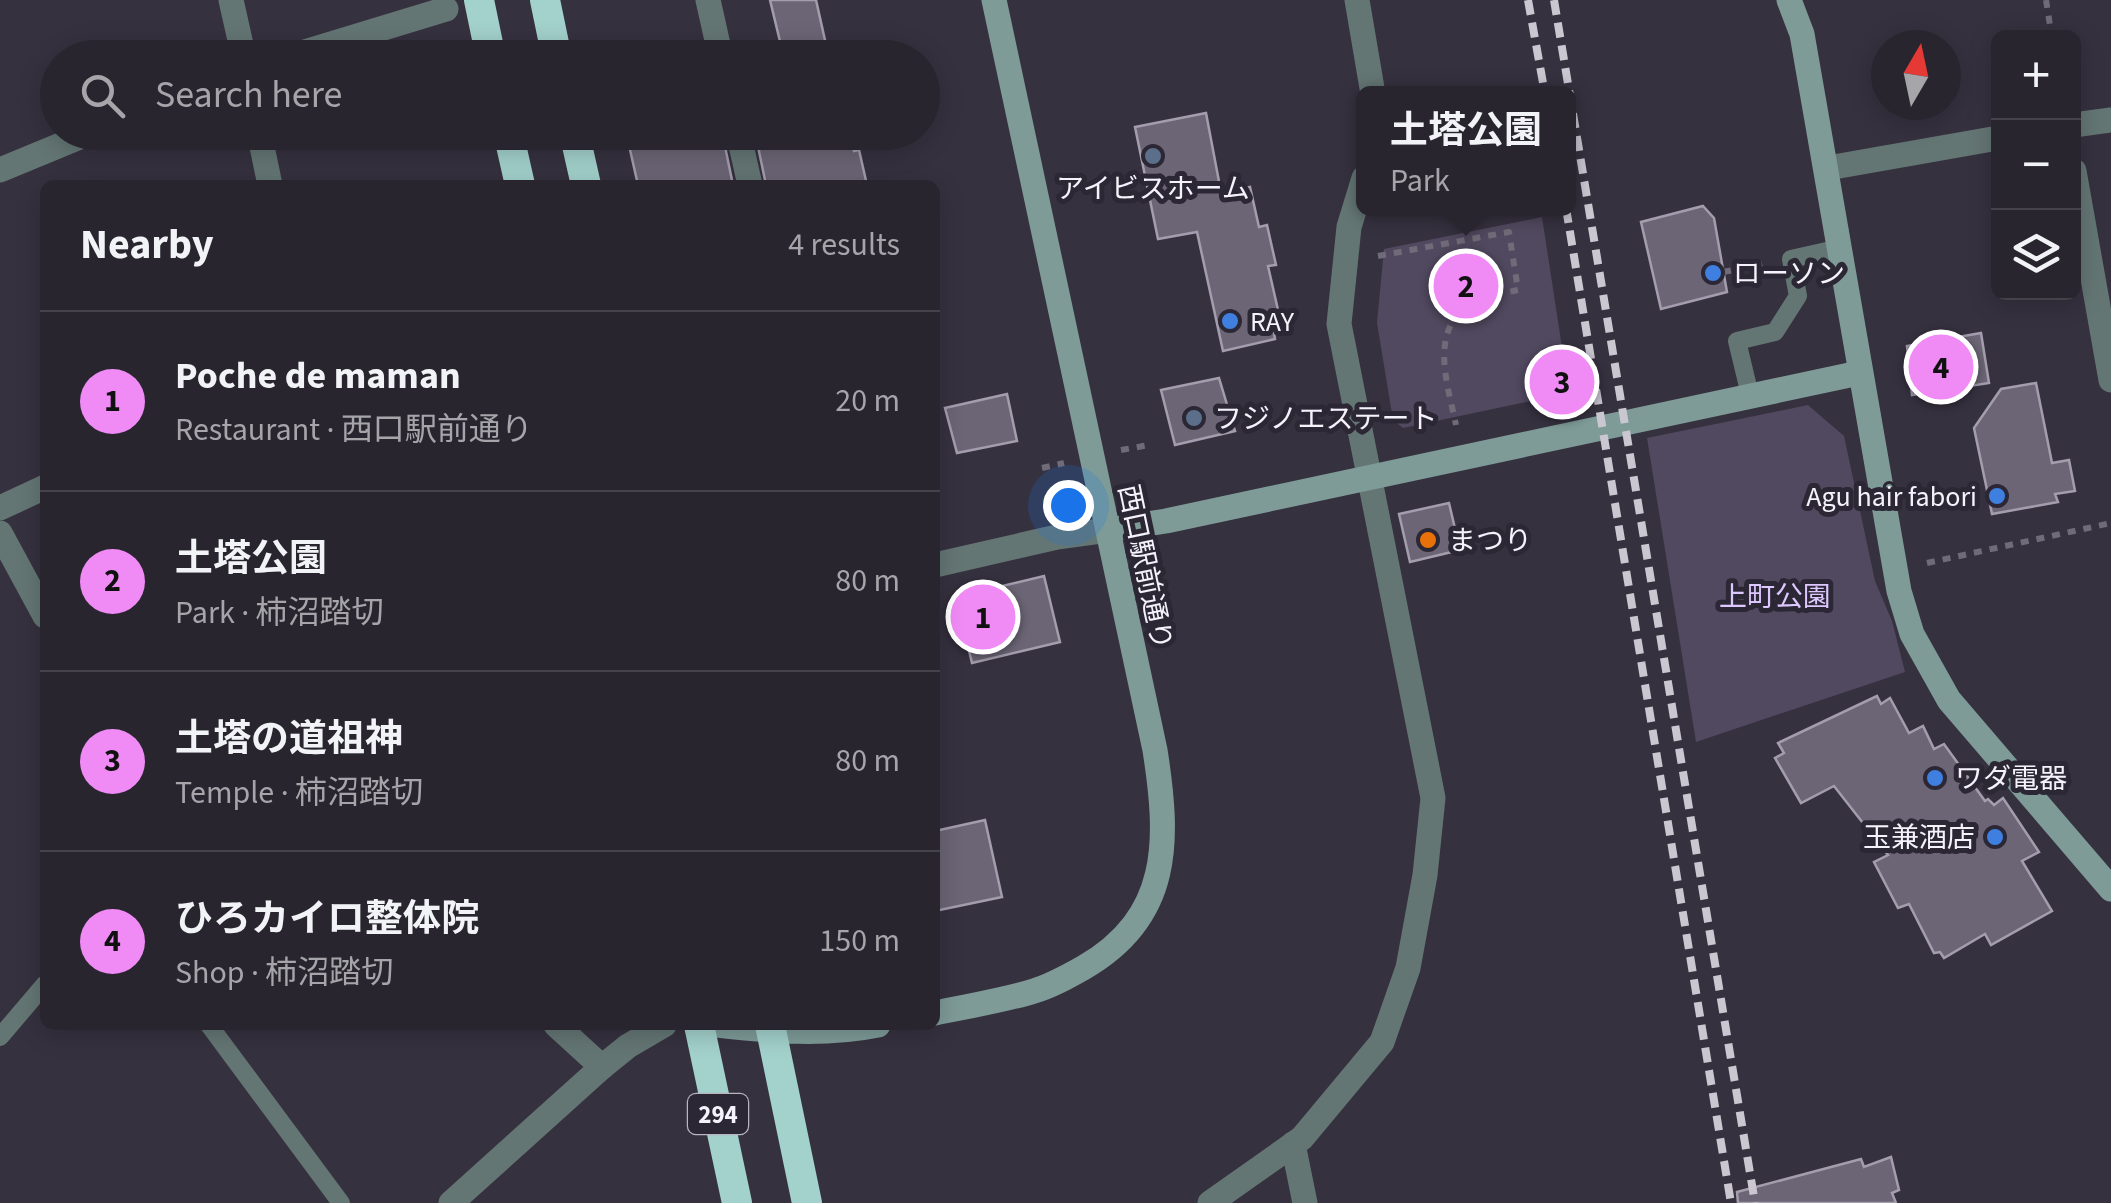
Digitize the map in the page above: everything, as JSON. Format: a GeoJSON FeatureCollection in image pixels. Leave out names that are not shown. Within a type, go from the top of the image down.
{"type":"FeatureCollection","features":[{"type":"Feature","properties":{"kind":"highway"},"geometry":{"type":"LineString","coordinates":[[478,0],[487,40]]}},
{"type":"Feature","properties":{"kind":"highway"},"geometry":{"type":"LineString","coordinates":[[545,0],[554,40]]}},
{"type":"Feature","properties":{"kind":"highway"},"geometry":{"type":"LineString","coordinates":[[512,150],[519,180]]}},
{"type":"Feature","properties":{"kind":"highway"},"geometry":{"type":"LineString","coordinates":[[578,150],[585,180]]}},
{"type":"Feature","properties":{"kind":"highway","name":"294"},"geometry":{"type":"LineString","coordinates":[[700,1030],[738,1203]]}},
{"type":"Feature","properties":{"kind":"highway","name":"294"},"geometry":{"type":"LineString","coordinates":[[770,1030],[808,1203]]}},
{"type":"Feature","properties":{"kind":"street"},"geometry":{"type":"LineString","coordinates":[[231,0],[240,40]]}},
{"type":"Feature","properties":{"kind":"street"},"geometry":{"type":"LineString","coordinates":[[708,0],[717,40]]}},
{"type":"Feature","properties":{"kind":"street","name":"西口駅前通り"},"geometry":{"type":"LineString","coordinates":[[940,1012],[1036,991],[1097,960],[1128,935],[1149,902],[1162,858],[1164,810],[994,0]]}},
{"type":"Feature","properties":{"kind":"street"},"geometry":{"type":"LineString","coordinates":[[1357,0],[1372,86]]}},
{"type":"Feature","properties":{"kind":"street"},"geometry":{"type":"LineString","coordinates":[[1790,0],[1802,34],[1828,168],[1859,373],[1895,570],[1912,634],[1949,700],[2111,889]]}},
{"type":"Feature","properties":{"kind":"street"},"geometry":{"type":"LineString","coordinates":[[345,40],[446,9]]}},
{"type":"Feature","properties":{"kind":"street"},"geometry":{"type":"LineString","coordinates":[[2081,125],[2111,120]]}},
{"type":"Feature","properties":{"kind":"street"},"geometry":{"type":"LineString","coordinates":[[1828,168],[1991,139]]}},
{"type":"Feature","properties":{"kind":"street"},"geometry":{"type":"LineString","coordinates":[[0,170],[48,150]]}},
{"type":"Feature","properties":{"kind":"street"},"geometry":{"type":"LineString","coordinates":[[263,150],[269,180]]}},
{"type":"Feature","properties":{"kind":"street"},"geometry":{"type":"LineString","coordinates":[[742,150],[749,180]]}},
{"type":"Feature","properties":{"kind":"street"},"geometry":{"type":"LineString","coordinates":[[1210,1203],[1302,1138],[1382,1042],[1408,968],[1425,875],[1433,798],[1339,324],[1347,239],[1356,207]]}},
{"type":"Feature","properties":{"kind":"street"},"geometry":{"type":"LineString","coordinates":[[2081,210],[2111,380]]}},
{"type":"Feature","properties":{"kind":"street"},"geometry":{"type":"LineString","coordinates":[[940,564],[1057,537],[1166,521],[1859,373]]}},
{"type":"Feature","properties":{"kind":"street"},"geometry":{"type":"LineString","coordinates":[[0,508],[40,489]]}},
{"type":"Feature","properties":{"kind":"street"},"geometry":{"type":"LineString","coordinates":[[0,533],[40,607]]}},
{"type":"Feature","properties":{"kind":"street"},"geometry":{"type":"LineString","coordinates":[[561,1030],[602,1067]]}},
{"type":"Feature","properties":{"kind":"street"},"geometry":{"type":"LineString","coordinates":[[452,1203],[602,1067],[655,1030]]}},
{"type":"Feature","properties":{"kind":"street"},"geometry":{"type":"LineString","coordinates":[[807,1030],[854,1030]]}},
{"type":"Feature","properties":{"kind":"street"},"geometry":{"type":"LineString","coordinates":[[1293,1144],[1306,1203]]}},
{"type":"Feature","properties":{"kind":"lane"},"geometry":{"type":"LineString","coordinates":[[1750,395],[1737,340],[1775,332],[1798,296],[1791,259],[1840,248]]}},
{"type":"Feature","properties":{"kind":"lane"},"geometry":{"type":"LineString","coordinates":[[0,1037],[40,990]]}},
{"type":"Feature","properties":{"kind":"lane"},"geometry":{"type":"LineString","coordinates":[[213,1030],[341,1203]]}},
{"type":"Feature","properties":{"kind":"path"},"geometry":{"type":"LineString","coordinates":[[2046,0],[2051,30]]}},
{"type":"Feature","properties":{"kind":"path"},"geometry":{"type":"LineString","coordinates":[[1376,256],[1508,232],[1518,290],[1480,299],[1456,316],[1444,336],[1442,360],[1456,426]]}},
{"type":"Feature","properties":{"kind":"path"},"geometry":{"type":"LineString","coordinates":[[1723,272],[1791,259]]}},
{"type":"Feature","properties":{"kind":"path"},"geometry":{"type":"LineString","coordinates":[[1895,570],[2111,523]]}},
{"type":"Feature","properties":{"kind":"green space"},"geometry":{"type":"Polygon","coordinates":[[[1542,217],[1569,393],[1403,428],[1393,420],[1377,323],[1384,249],[1542,217]]]}},
{"type":"Feature","properties":{"kind":"green space","name":"上町公園"},"geometry":{"type":"Polygon","coordinates":[[[1808,405],[1844,436],[1875,581],[1892,621],[1905,672],[1696,742],[1647,438],[1808,405]]]}},
{"type":"Feature","properties":{"kind":"building"},"geometry":{"type":"Polygon","coordinates":[[[770,0],[816,0],[825,40],[780,40],[770,0]]]}},
{"type":"Feature","properties":{"kind":"building"},"geometry":{"type":"Polygon","coordinates":[[[1206,113],[1221,192],[1250,187],[1259,227],[1267,225],[1276,265],[1268,266],[1281,323],[1273,325],[1275,339],[1223,351],[1197,232],[1158,239],[1135,127],[1206,113]]]}},
{"type":"Feature","properties":{"kind":"building"},"geometry":{"type":"Polygon","coordinates":[[[630,150],[726,150],[732,180],[637,180],[630,150]]]}},
{"type":"Feature","properties":{"kind":"building"},"geometry":{"type":"Polygon","coordinates":[[[759,150],[859,150],[866,180],[765,180],[759,150]]]}},
{"type":"Feature","properties":{"kind":"building"},"geometry":{"type":"Polygon","coordinates":[[[1703,206],[1714,218],[1727,292],[1661,309],[1641,222],[1703,206]]]}},
{"type":"Feature","properties":{"kind":"building"},"geometry":{"type":"Polygon","coordinates":[[[1981,333],[1989,383],[1912,395],[1907,346],[1981,333]]]}},
{"type":"Feature","properties":{"kind":"building"},"geometry":{"type":"Polygon","coordinates":[[[1219,378],[1235,431],[1175,445],[1161,390],[1219,378]]]}},
{"type":"Feature","properties":{"kind":"building"},"geometry":{"type":"Polygon","coordinates":[[[2036,383],[2052,463],[2069,460],[2075,491],[2055,494],[2058,502],[1992,514],[1974,428],[2001,389],[2036,383]]]}},
{"type":"Feature","properties":{"kind":"building"},"geometry":{"type":"Polygon","coordinates":[[[1007,394],[1017,441],[957,453],[945,408],[1007,394]]]}},
{"type":"Feature","properties":{"kind":"building"},"geometry":{"type":"Polygon","coordinates":[[[1449,503],[1460,550],[1410,562],[1399,514],[1449,503]]]}},
{"type":"Feature","properties":{"kind":"building"},"geometry":{"type":"Polygon","coordinates":[[[1044,576],[1060,642],[972,663],[956,597],[1044,576]]]}},
{"type":"Feature","properties":{"kind":"building"},"geometry":{"type":"Polygon","coordinates":[[[1877,696],[1881,704],[1890,698],[1909,733],[1923,726],[1934,749],[1944,744],[1985,801],[1988,799],[1994,805],[2003,798],[2039,852],[2022,861],[2052,911],[1991,945],[1985,934],[1944,958],[1940,952],[1934,953],[1909,904],[1898,908],[1874,862],[1888,855],[1834,786],[1801,803],[1775,758],[1784,753],[1778,743],[1877,696]]]}},
{"type":"Feature","properties":{"kind":"building"},"geometry":{"type":"Polygon","coordinates":[[[985,820],[1002,897],[940,910],[940,830],[985,820]]]}},
{"type":"Feature","properties":{"kind":"building"},"geometry":{"type":"Polygon","coordinates":[[[1891,1157],[1899,1190],[1892,1193],[1896,1203],[1738,1203],[1737,1192],[1861,1159],[1864,1167],[1891,1157]]]}},
{"type":"Feature","properties":{"kind":"railway"},"geometry":{"type":"LineString","coordinates":[[1528,0],[1544,86]]}},
{"type":"Feature","properties":{"kind":"railway"},"geometry":{"type":"LineString","coordinates":[[1554,0],[1568,86]]}},
{"type":"Feature","properties":{"kind":"railway"},"geometry":{"type":"LineString","coordinates":[[1576,132],[1755,1203]]}},
{"type":"Feature","properties":{"kind":"railway"},"geometry":{"type":"LineString","coordinates":[[1567,216],[1731,1203]]}},
{"type":"Feature","properties":{"kind":"place","name":"アイビスホーム"},"geometry":{"type":"Point","coordinates":[1153,156]}},
{"type":"Feature","properties":{"kind":"place","name":"ローソン"},"geometry":{"type":"Point","coordinates":[1713,273]}},
{"type":"Feature","properties":{"kind":"place","name":"土塔公園"},"geometry":{"type":"Point","coordinates":[1466,286]}},
{"type":"Feature","properties":{"kind":"place","name":"RAY"},"geometry":{"type":"Point","coordinates":[1230,321]}},
{"type":"Feature","properties":{"kind":"place","name":"ひろカイロ整体院"},"geometry":{"type":"Point","coordinates":[1941,367]}},
{"type":"Feature","properties":{"kind":"place","name":"土塔の道祖神"},"geometry":{"type":"Point","coordinates":[1562,382]}},
{"type":"Feature","properties":{"kind":"place","name":"フジノエステート"},"geometry":{"type":"Point","coordinates":[1194,418]}},
{"type":"Feature","properties":{"kind":"place","name":"Agu hair fabori"},"geometry":{"type":"Point","coordinates":[1997,496]}},
{"type":"Feature","properties":{"kind":"place","name":"まつり"},"geometry":{"type":"Point","coordinates":[1428,540]}},
{"type":"Feature","properties":{"kind":"place","name":"Poche de maman"},"geometry":{"type":"Point","coordinates":[983,617]}},
{"type":"Feature","properties":{"kind":"place","name":"ワダ電器"},"geometry":{"type":"Point","coordinates":[1935,778]}},
{"type":"Feature","properties":{"kind":"place","name":"玉兼酒店"},"geometry":{"type":"Point","coordinates":[1995,837]}}]}
